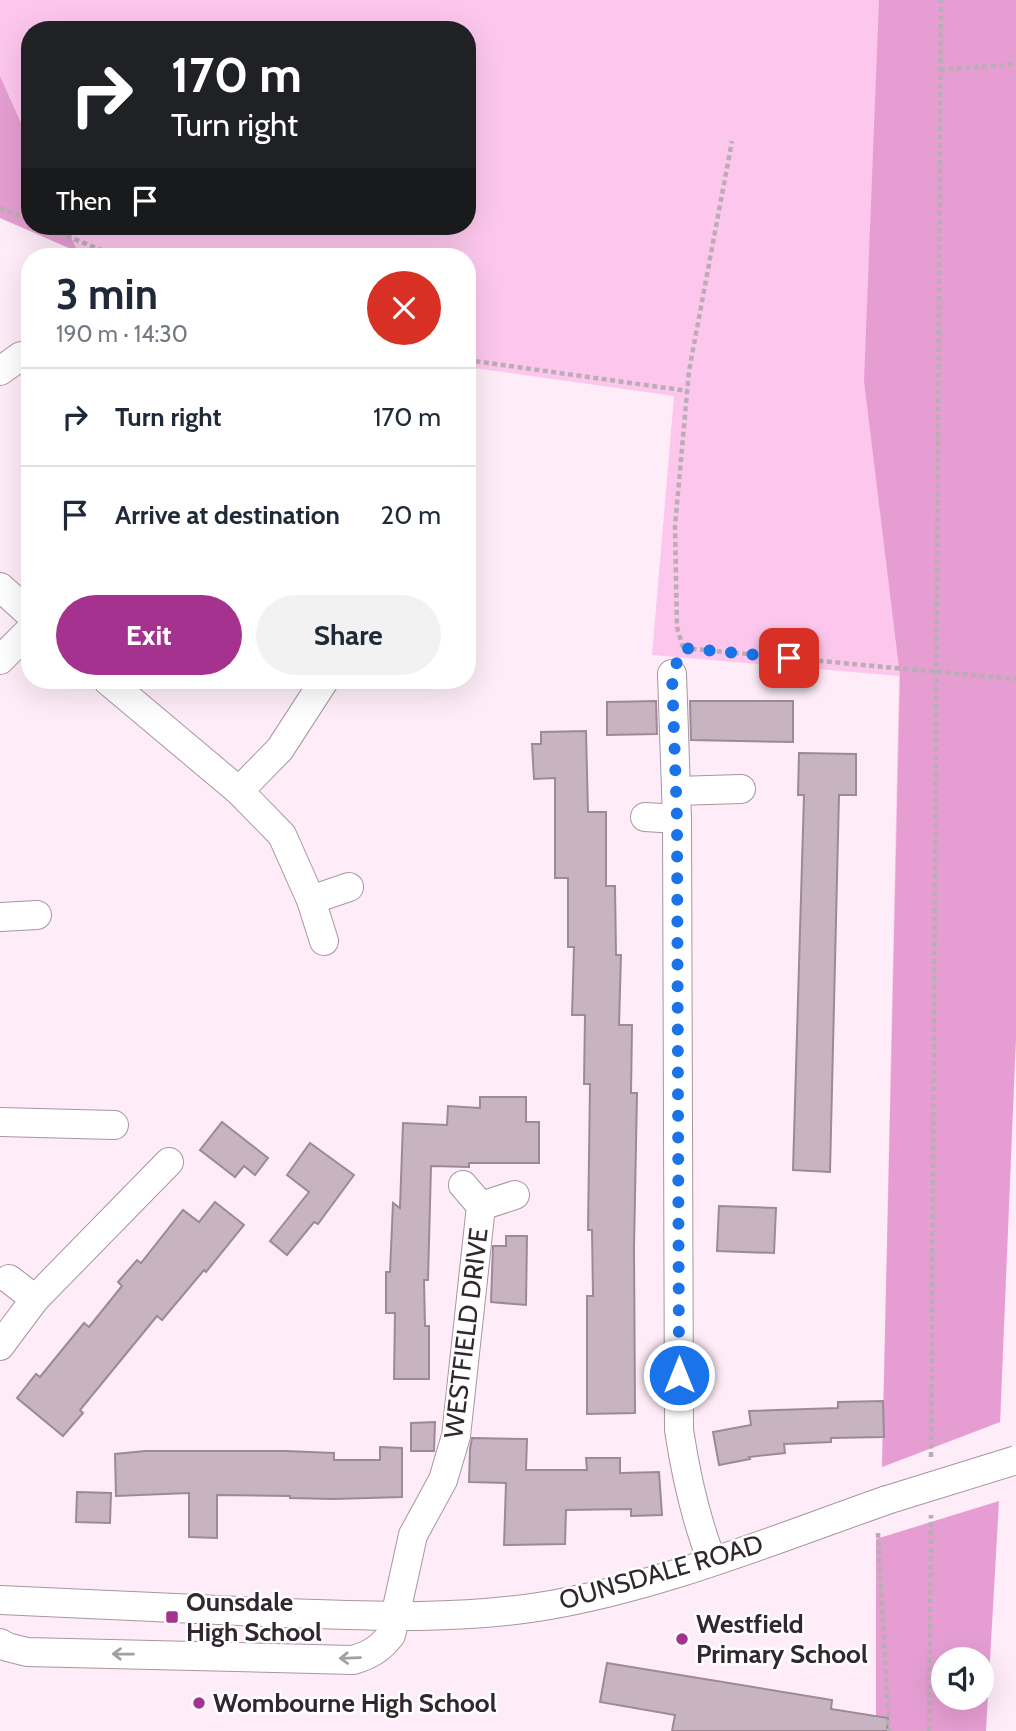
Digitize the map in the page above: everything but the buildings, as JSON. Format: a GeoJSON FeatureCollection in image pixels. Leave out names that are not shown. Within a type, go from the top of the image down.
{"type":"FeatureCollection","features":[{"type":"Feature","properties":{"kind":"street"},"geometry":{"type":"LineString","coordinates":[[0,587],[21,606]]}},
{"type":"Feature","properties":{"kind":"street"},"geometry":{"type":"LineString","coordinates":[[0,660],[21,639]]}},
{"type":"Feature","properties":{"kind":"street"},"geometry":{"type":"LineString","coordinates":[[672,674],[677,819],[680,1430],[686,1476],[698,1524],[712,1561]]}},
{"type":"Feature","properties":{"kind":"street"},"geometry":{"type":"LineString","coordinates":[[118,689],[239,791],[282,835],[312,900],[324,941]]}},
{"type":"Feature","properties":{"kind":"street"},"geometry":{"type":"LineString","coordinates":[[239,791],[281,749],[319,689]]}},
{"type":"Feature","properties":{"kind":"street"},"geometry":{"type":"LineString","coordinates":[[676,791],[741,789]]}},
{"type":"Feature","properties":{"kind":"street"},"geometry":{"type":"LineString","coordinates":[[645,817],[677,819]]}},
{"type":"Feature","properties":{"kind":"street"},"geometry":{"type":"LineString","coordinates":[[312,900],[349,887]]}},
{"type":"Feature","properties":{"kind":"street"},"geometry":{"type":"LineString","coordinates":[[0,917],[37,915]]}},
{"type":"Feature","properties":{"kind":"street"},"geometry":{"type":"LineString","coordinates":[[0,1122],[114,1125]]}},
{"type":"Feature","properties":{"kind":"street"},"geometry":{"type":"LineString","coordinates":[[0,1346],[35,1299],[169,1162]]}},
{"type":"Feature","properties":{"kind":"street","name":"WESTFIELD DRIVE"},"geometry":{"type":"LineString","coordinates":[[0,1643],[27,1652],[352,1660],[368,1656],[380,1648],[391,1635],[414,1535],[443,1480],[456,1436],[472,1196],[515,1195]]}},
{"type":"Feature","properties":{"kind":"street"},"geometry":{"type":"LineString","coordinates":[[9,1279],[35,1299]]}},
{"type":"Feature","properties":{"kind":"street","name":"OUNSDALE ROAD"},"geometry":{"type":"LineString","coordinates":[[0,1600],[393,1617],[489,1613],[540,1606],[603,1594],[712,1561],[887,1500],[1016,1460]]}},
{"type":"Feature","properties":{"kind":"path"},"geometry":{"type":"LineString","coordinates":[[931,1466],[941,0]]}},
{"type":"Feature","properties":{"kind":"path"},"geometry":{"type":"LineString","coordinates":[[940,70],[1016,64]]}},
{"type":"Feature","properties":{"kind":"path"},"geometry":{"type":"LineString","coordinates":[[672,674],[683,648],[677,627],[675,526],[688,391],[732,141]]}},
{"type":"Feature","properties":{"kind":"path"},"geometry":{"type":"LineString","coordinates":[[0,208],[21,216]]}},
{"type":"Feature","properties":{"kind":"path"},"geometry":{"type":"LineString","coordinates":[[65,235],[96,248]]}},
{"type":"Feature","properties":{"kind":"path"},"geometry":{"type":"LineString","coordinates":[[476,361],[688,391]]}},
{"type":"Feature","properties":{"kind":"path"},"geometry":{"type":"LineString","coordinates":[[683,648],[1016,679]]}},
{"type":"Feature","properties":{"kind":"path"},"geometry":{"type":"LineString","coordinates":[[929,1731],[931,1508]]}},
{"type":"Feature","properties":{"kind":"path"},"geometry":{"type":"LineString","coordinates":[[878,1530],[889,1731]]}},
{"type":"Feature","properties":{"kind":"shaded area"},"geometry":{"type":"Polygon","coordinates":[[[0,0],[1016,0],[1016,1036],[1000,1422],[882,1467],[899,676],[652,655],[674,396],[476,368],[476,248],[76,248],[70,235],[476,235],[476,21],[21,21],[21,123],[0,76],[0,0]]]}},
{"type":"Feature","properties":{"kind":"shaded area"},"geometry":{"type":"Polygon","coordinates":[[[879,0],[1016,0],[1016,1036],[1000,1422],[882,1467],[900,676],[864,381],[879,0]]]}},
{"type":"Feature","properties":{"kind":"shaded area"},"geometry":{"type":"Polygon","coordinates":[[[0,76],[21,123],[21,227],[0,218],[0,76]]]}},
{"type":"Feature","properties":{"kind":"shaded area"},"geometry":{"type":"Polygon","coordinates":[[[39,235],[70,235],[76,248],[69,248],[39,235]]]}},
{"type":"Feature","properties":{"kind":"shaded area"},"geometry":{"type":"Polygon","coordinates":[[[999,1501],[991,1647],[931,1647],[931,1710],[987,1710],[986,1731],[874,1731],[876,1539],[999,1501]]]}},
{"type":"Feature","properties":{"kind":"place","name":"Ounsdale High School"},"geometry":{"type":"Point","coordinates":[172,1617]}},
{"type":"Feature","properties":{"kind":"place","name":"Westfield Primary School"},"geometry":{"type":"Point","coordinates":[682,1639]}},
{"type":"Feature","properties":{"kind":"place","name":"Wombourne High School"},"geometry":{"type":"Point","coordinates":[199,1703]}},
{"type":"Feature","properties":{"kind":"route"},"geometry":{"type":"LineString","coordinates":[[679,1375],[677,819],[672,674],[683,648],[789,658]]}}]}
